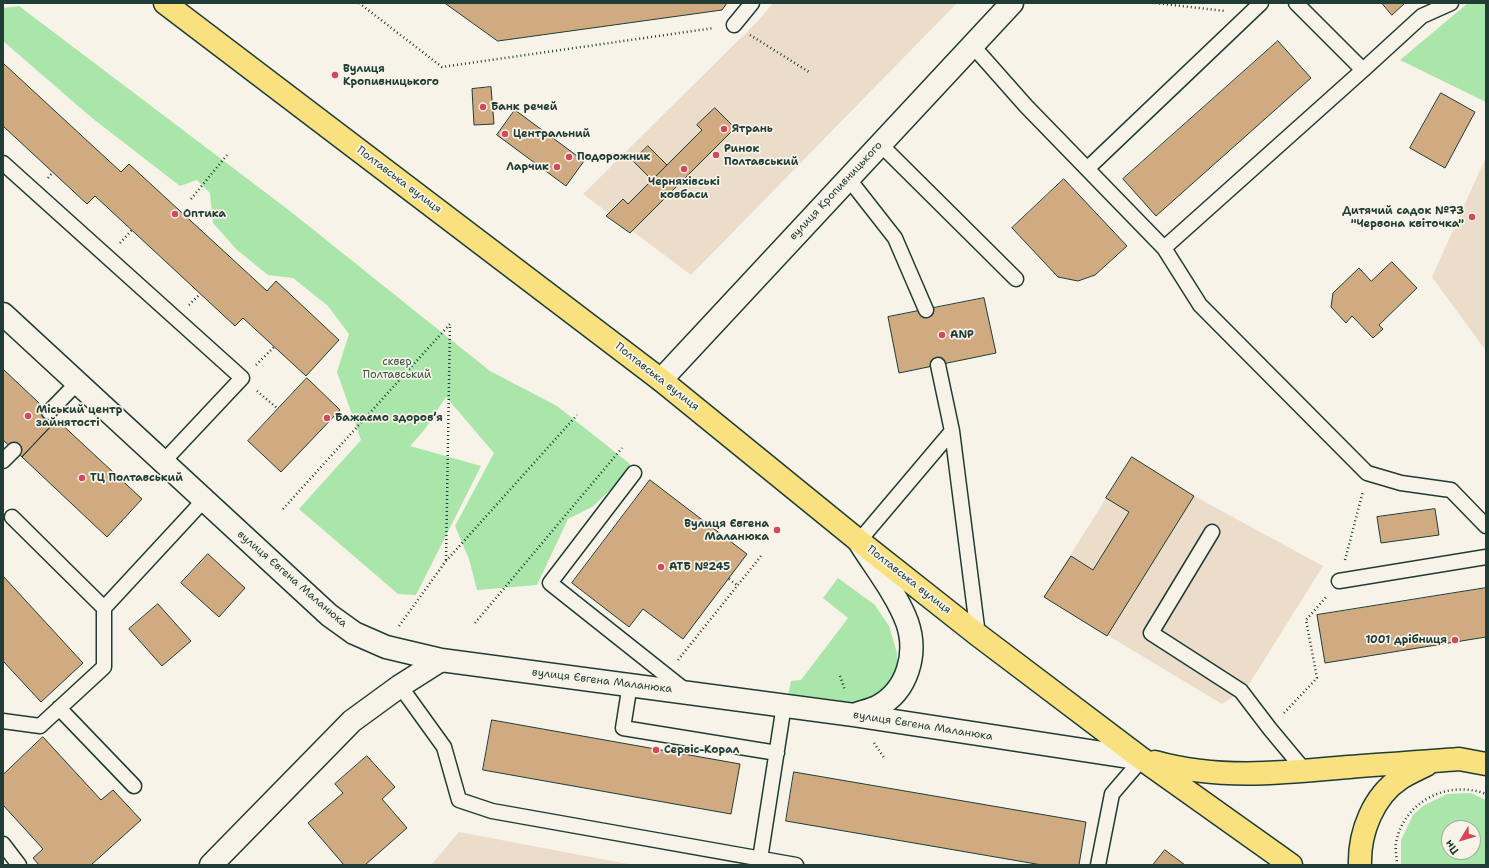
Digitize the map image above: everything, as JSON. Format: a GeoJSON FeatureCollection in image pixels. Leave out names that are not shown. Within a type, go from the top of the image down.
{"type":"FeatureCollection","features":[{"type":"Feature","properties":{"kind":"main road","name":"Полтавська вулиця"},"geometry":{"type":"LineString","coordinates":[[165,3],[661,380],[978,635],[1142,759]]}},
{"type":"Feature","properties":{"kind":"main road"},"geometry":{"type":"LineString","coordinates":[[1142,759],[1177,768],[1211,773],[1253,775],[1459,759],[1486,764]]}},
{"type":"Feature","properties":{"kind":"main road","name":"вулиця Євгена Маланюка"},"geometry":{"type":"LineString","coordinates":[[1142,759],[1291,865]]}},
{"type":"Feature","properties":{"kind":"main road"},"geometry":{"type":"LineString","coordinates":[[1360,865],[1359,850],[1364,829],[1378,801],[1400,778],[1428,764],[1459,759]]}},
{"type":"Feature","properties":{"kind":"street","name":"вулиця Кропивницького"},"geometry":{"type":"LineString","coordinates":[[661,380],[1012,3]]}},
{"type":"Feature","properties":{"kind":"street","name":"вулиця Євгена Маланюка"},"geometry":{"type":"LineString","coordinates":[[3,314],[329,615],[354,633],[386,647],[442,660],[784,705],[1142,759]]}},
{"type":"Feature","properties":{"kind":"street"},"geometry":{"type":"LineString","coordinates":[[854,715],[877,706],[893,696],[904,681],[910,664],[911,646],[907,622],[860,541]]}},
{"type":"Feature","properties":{"kind":"street"},"geometry":{"type":"LineString","coordinates":[[211,865],[352,721],[400,686],[442,660]]}},
{"type":"Feature","properties":{"kind":"lane"},"geometry":{"type":"LineString","coordinates":[[734,25],[752,3]]}},
{"type":"Feature","properties":{"kind":"lane"},"geometry":{"type":"LineString","coordinates":[[1088,168],[1261,3]]}},
{"type":"Feature","properties":{"kind":"lane"},"geometry":{"type":"LineString","coordinates":[[1296,3],[1363,70]]}},
{"type":"Feature","properties":{"kind":"lane"},"geometry":{"type":"LineString","coordinates":[[1164,248],[1422,16],[1451,3]]}},
{"type":"Feature","properties":{"kind":"lane"},"geometry":{"type":"LineString","coordinates":[[972,45],[1026,106],[1088,168],[1164,248],[1200,305],[1367,474],[1401,483],[1451,490],[1486,526]]}},
{"type":"Feature","properties":{"kind":"lane"},"geometry":{"type":"LineString","coordinates":[[880,144],[1016,279]]}},
{"type":"Feature","properties":{"kind":"lane"},"geometry":{"type":"LineString","coordinates":[[3,163],[242,378],[163,462]]}},
{"type":"Feature","properties":{"kind":"lane"},"geometry":{"type":"LineString","coordinates":[[848,178],[895,238],[926,310]]}},
{"type":"Feature","properties":{"kind":"lane"},"geometry":{"type":"LineString","coordinates":[[938,365],[952,430],[978,635]]}},
{"type":"Feature","properties":{"kind":"lane"},"geometry":{"type":"LineString","coordinates":[[49,412],[77,383]]}},
{"type":"Feature","properties":{"kind":"lane"},"geometry":{"type":"LineString","coordinates":[[860,541],[952,430]]}},
{"type":"Feature","properties":{"kind":"lane"},"geometry":{"type":"LineString","coordinates":[[3,461],[14,450]]}},
{"type":"Feature","properties":{"kind":"lane"},"geometry":{"type":"LineString","coordinates":[[634,473],[550,582],[686,692]]}},
{"type":"Feature","properties":{"kind":"lane"},"geometry":{"type":"LineString","coordinates":[[3,722],[40,726],[104,666],[104,608],[204,500]]}},
{"type":"Feature","properties":{"kind":"lane"},"geometry":{"type":"LineString","coordinates":[[12,517],[104,608]]}},
{"type":"Feature","properties":{"kind":"lane"},"geometry":{"type":"LineString","coordinates":[[1212,532],[1151,633],[1241,691],[1305,771]]}},
{"type":"Feature","properties":{"kind":"lane"},"geometry":{"type":"LineString","coordinates":[[1339,581],[1486,556]]}},
{"type":"Feature","properties":{"kind":"lane"},"geometry":{"type":"LineString","coordinates":[[630,684],[623,728],[777,753]]}},
{"type":"Feature","properties":{"kind":"lane"},"geometry":{"type":"LineString","coordinates":[[400,686],[444,747],[459,800],[492,811],[796,865]]}},
{"type":"Feature","properties":{"kind":"lane"},"geometry":{"type":"LineString","coordinates":[[760,859],[784,705]]}},
{"type":"Feature","properties":{"kind":"lane"},"geometry":{"type":"LineString","coordinates":[[59,708],[134,786]]}},
{"type":"Feature","properties":{"kind":"lane"},"geometry":{"type":"LineString","coordinates":[[1098,865],[1112,794],[1142,759]]}},
{"type":"Feature","properties":{"kind":"lane"},"geometry":{"type":"LineString","coordinates":[[3,844],[19,865]]}},
{"type":"Feature","properties":{"kind":"path"},"geometry":{"type":"LineString","coordinates":[[359,3],[442,67],[734,25],[809,72]]}},
{"type":"Feature","properties":{"kind":"path"},"geometry":{"type":"LineString","coordinates":[[191,199],[227,155]]}},
{"type":"Feature","properties":{"kind":"path"},"geometry":{"type":"LineString","coordinates":[[284,509],[450,324],[446,561]]}},
{"type":"Feature","properties":{"kind":"path"},"geometry":{"type":"LineString","coordinates":[[386,647],[446,561],[577,415]]}},
{"type":"Feature","properties":{"kind":"path"},"geometry":{"type":"LineString","coordinates":[[475,623],[622,448]]}},
{"type":"Feature","properties":{"kind":"path"},"geometry":{"type":"LineString","coordinates":[[1270,729],[1317,678],[1306,620],[1339,581],[1367,474]]}},
{"type":"Feature","properties":{"kind":"path"},"geometry":{"type":"LineString","coordinates":[[674,664],[761,556]]}},
{"type":"Feature","properties":{"kind":"path"},"geometry":{"type":"LineString","coordinates":[[728,579],[737,585]]}},
{"type":"Feature","properties":{"kind":"path"},"geometry":{"type":"LineString","coordinates":[[1397,865],[1396,844],[1399,832],[1410,812],[1429,797],[1451,789],[1475,790],[1486,794]]}},
{"type":"Feature","properties":{"kind":"shaded area","name":"Ринок Полтавський"},"geometry":{"type":"Polygon","coordinates":[[[773,3],[957,3],[691,275],[583,194],[759,20],[773,3]]]}},
{"type":"Feature","properties":{"kind":"shaded area","name":"Дитячий садок №73 \"Червона квіточка\""},"geometry":{"type":"Polygon","coordinates":[[[1486,157],[1486,351],[1432,277],[1486,157]]]}},
{"type":"Feature","properties":{"kind":"shaded area"},"geometry":{"type":"Polygon","coordinates":[[[1132,457],[1194,496],[1323,566],[1246,689],[1222,704],[1044,597],[1132,457]]]}},
{"type":"Feature","properties":{"kind":"shaded area"},"geometry":{"type":"Polygon","coordinates":[[[459,832],[633,865],[431,865],[459,832]]]}},
{"type":"Feature","properties":{"kind":"green space"},"geometry":{"type":"Polygon","coordinates":[[[1468,3],[1486,3],[1486,102],[1400,60],[1468,3]]]}},
{"type":"Feature","properties":{"kind":"green space","name":"сквер Полтавський"},"geometry":{"type":"Polygon","coordinates":[[[19,6],[290,211],[490,371],[557,406],[630,464],[625,476],[592,507],[568,519],[537,585],[477,590],[469,559],[455,526],[494,453],[446,397],[425,429],[410,446],[481,466],[416,595],[398,594],[299,509],[361,440],[337,372],[349,334],[328,306],[293,278],[268,275],[237,250],[213,223],[210,193],[197,180],[180,186],[92,118],[3,41],[3,8],[19,6]]]}},
{"type":"Feature","properties":{"kind":"green space"},"geometry":{"type":"Polygon","coordinates":[[[838,578],[875,605],[889,626],[897,653],[897,671],[889,686],[879,694],[867,701],[855,704],[788,697],[791,681],[801,680],[848,618],[823,598],[838,578]]]}},
{"type":"Feature","properties":{"kind":"green space"},"geometry":{"type":"Polygon","coordinates":[[[1471,793],[1486,800],[1486,865],[1401,865],[1401,840],[1413,815],[1423,806],[1447,794],[1471,793]]]}},
{"type":"Feature","properties":{"kind":"building"},"geometry":{"type":"Polygon","coordinates":[[[445,3],[727,3],[722,10],[498,41],[445,3]]]}},
{"type":"Feature","properties":{"kind":"building"},"geometry":{"type":"Polygon","coordinates":[[[1382,3],[1405,3],[1392,15],[1382,3]]]}},
{"type":"Feature","properties":{"kind":"building"},"geometry":{"type":"Polygon","coordinates":[[[1278,41],[1311,78],[1156,216],[1123,179],[1278,41]]]}},
{"type":"Feature","properties":{"kind":"building"},"geometry":{"type":"Polygon","coordinates":[[[3,63],[121,172],[129,164],[267,291],[276,281],[339,340],[306,376],[243,318],[235,326],[95,196],[87,204],[3,126],[3,63]]]}},
{"type":"Feature","properties":{"kind":"building","name":"Банк речей"},"geometry":{"type":"Polygon","coordinates":[[[491,87],[494,124],[474,125],[472,89],[491,87]]]}},
{"type":"Feature","properties":{"kind":"building"},"geometry":{"type":"Polygon","coordinates":[[[1441,93],[1475,112],[1445,168],[1410,148],[1441,93]]]}},
{"type":"Feature","properties":{"kind":"building"},"geometry":{"type":"Polygon","coordinates":[[[715,108],[735,128],[630,233],[606,216],[623,199],[628,204],[702,130],[697,125],[715,108]]]}},
{"type":"Feature","properties":{"kind":"building"},"geometry":{"type":"Polygon","coordinates":[[[515,110],[584,161],[566,186],[497,135],[515,110]]]}},
{"type":"Feature","properties":{"kind":"building"},"geometry":{"type":"Polygon","coordinates":[[[648,146],[667,165],[652,180],[633,161],[648,146]]]}},
{"type":"Feature","properties":{"kind":"building"},"geometry":{"type":"Polygon","coordinates":[[[1064,179],[1127,246],[1095,275],[1078,281],[1058,277],[1012,228],[1064,179]]]}},
{"type":"Feature","properties":{"kind":"building"},"geometry":{"type":"Polygon","coordinates":[[[1392,262],[1417,288],[1379,325],[1383,329],[1373,338],[1352,316],[1346,323],[1331,307],[1333,293],[1359,268],[1371,281],[1392,262]]]}},
{"type":"Feature","properties":{"kind":"building","name":"ANP"},"geometry":{"type":"Polygon","coordinates":[[[984,298],[996,353],[899,373],[888,317],[984,298]]]}},
{"type":"Feature","properties":{"kind":"building","name":"Міський центр зайнятості"},"geometry":{"type":"Polygon","coordinates":[[[3,369],[57,420],[22,457],[3,440],[3,369]]]}},
{"type":"Feature","properties":{"kind":"building"},"geometry":{"type":"Polygon","coordinates":[[[307,378],[340,410],[281,472],[248,441],[307,378]]]}},
{"type":"Feature","properties":{"kind":"building","name":"ТЦ Полтавський"},"geometry":{"type":"Polygon","coordinates":[[[57,420],[142,499],[107,537],[22,457],[57,420]]]}},
{"type":"Feature","properties":{"kind":"building"},"geometry":{"type":"Polygon","coordinates":[[[1132,457],[1194,496],[1107,636],[1044,597],[1071,556],[1093,570],[1129,512],[1106,498],[1132,457]]]}},
{"type":"Feature","properties":{"kind":"building","name":"АТБ №245"},"geometry":{"type":"Polygon","coordinates":[[[650,480],[747,554],[683,639],[643,609],[629,627],[572,583],[650,480]]]}},
{"type":"Feature","properties":{"kind":"building"},"geometry":{"type":"Polygon","coordinates":[[[1435,509],[1439,535],[1381,543],[1377,517],[1435,509]]]}},
{"type":"Feature","properties":{"kind":"building"},"geometry":{"type":"Polygon","coordinates":[[[208,554],[245,588],[219,617],[181,583],[208,554]]]}},
{"type":"Feature","properties":{"kind":"building"},"geometry":{"type":"Polygon","coordinates":[[[3,576],[83,663],[41,702],[3,661],[3,576]]]}},
{"type":"Feature","properties":{"kind":"building"},"geometry":{"type":"Polygon","coordinates":[[[1486,588],[1486,637],[1325,663],[1317,615],[1486,588]]]}},
{"type":"Feature","properties":{"kind":"building"},"geometry":{"type":"Polygon","coordinates":[[[158,604],[191,641],[162,666],[129,629],[158,604]]]}},
{"type":"Feature","properties":{"kind":"building"},"geometry":{"type":"Polygon","coordinates":[[[492,720],[740,764],[731,814],[483,770],[492,720]]]}},
{"type":"Feature","properties":{"kind":"building"},"geometry":{"type":"Polygon","coordinates":[[[43,737],[101,800],[113,790],[141,820],[91,865],[39,865],[33,858],[43,849],[3,805],[3,775],[43,737]]]}},
{"type":"Feature","properties":{"kind":"building"},"geometry":{"type":"Polygon","coordinates":[[[367,756],[395,787],[382,799],[407,828],[365,865],[344,865],[308,823],[343,793],[335,784],[367,756]]]}},
{"type":"Feature","properties":{"kind":"building"},"geometry":{"type":"Polygon","coordinates":[[[794,772],[1086,822],[1079,865],[1042,865],[786,821],[794,772]]]}},
{"type":"Feature","properties":{"kind":"building"},"geometry":{"type":"Polygon","coordinates":[[[1165,850],[1185,865],[1153,865],[1165,850]]]}},
{"type":"Feature","properties":{"kind":"place","name":"Вулиця Кропивницького"},"geometry":{"type":"Point","coordinates":[335,75]}},
{"type":"Feature","properties":{"kind":"place","name":"Банк речей"},"geometry":{"type":"Point","coordinates":[483,107]}},
{"type":"Feature","properties":{"kind":"place","name":"Ятрань"},"geometry":{"type":"Point","coordinates":[724,129]}},
{"type":"Feature","properties":{"kind":"place","name":"Центральний"},"geometry":{"type":"Point","coordinates":[505,134]}},
{"type":"Feature","properties":{"kind":"place","name":"Ринок Полтавський"},"geometry":{"type":"Point","coordinates":[716,155]}},
{"type":"Feature","properties":{"kind":"place","name":"Подорожник"},"geometry":{"type":"Point","coordinates":[569,157]}},
{"type":"Feature","properties":{"kind":"place","name":"Ларчик"},"geometry":{"type":"Point","coordinates":[557,167]}},
{"type":"Feature","properties":{"kind":"place","name":"Черняхівські ковбаси"},"geometry":{"type":"Point","coordinates":[684,169]}},
{"type":"Feature","properties":{"kind":"place","name":"Оптика"},"geometry":{"type":"Point","coordinates":[175,214]}},
{"type":"Feature","properties":{"kind":"place","name":"Дитячий садок №73 \"Червона квіточка\""},"geometry":{"type":"Point","coordinates":[1472,217]}},
{"type":"Feature","properties":{"kind":"place","name":"ANP"},"geometry":{"type":"Point","coordinates":[942,335]}},
{"type":"Feature","properties":{"kind":"place","name":"Міський центр зайнятості"},"geometry":{"type":"Point","coordinates":[28,416]}},
{"type":"Feature","properties":{"kind":"place","name":"Бажаємо здоровʼя"},"geometry":{"type":"Point","coordinates":[327,418]}},
{"type":"Feature","properties":{"kind":"place","name":"ТЦ Полтавський"},"geometry":{"type":"Point","coordinates":[82,478]}},
{"type":"Feature","properties":{"kind":"place","name":"Вулиця Євгена Маланюка"},"geometry":{"type":"Point","coordinates":[777,530]}},
{"type":"Feature","properties":{"kind":"place","name":"АТБ №245"},"geometry":{"type":"Point","coordinates":[661,567]}},
{"type":"Feature","properties":{"kind":"place","name":"1001 дрібниця"},"geometry":{"type":"Point","coordinates":[1455,640]}},
{"type":"Feature","properties":{"kind":"place","name":"Сервіс-Корал"},"geometry":{"type":"Point","coordinates":[656,750]}}]}
